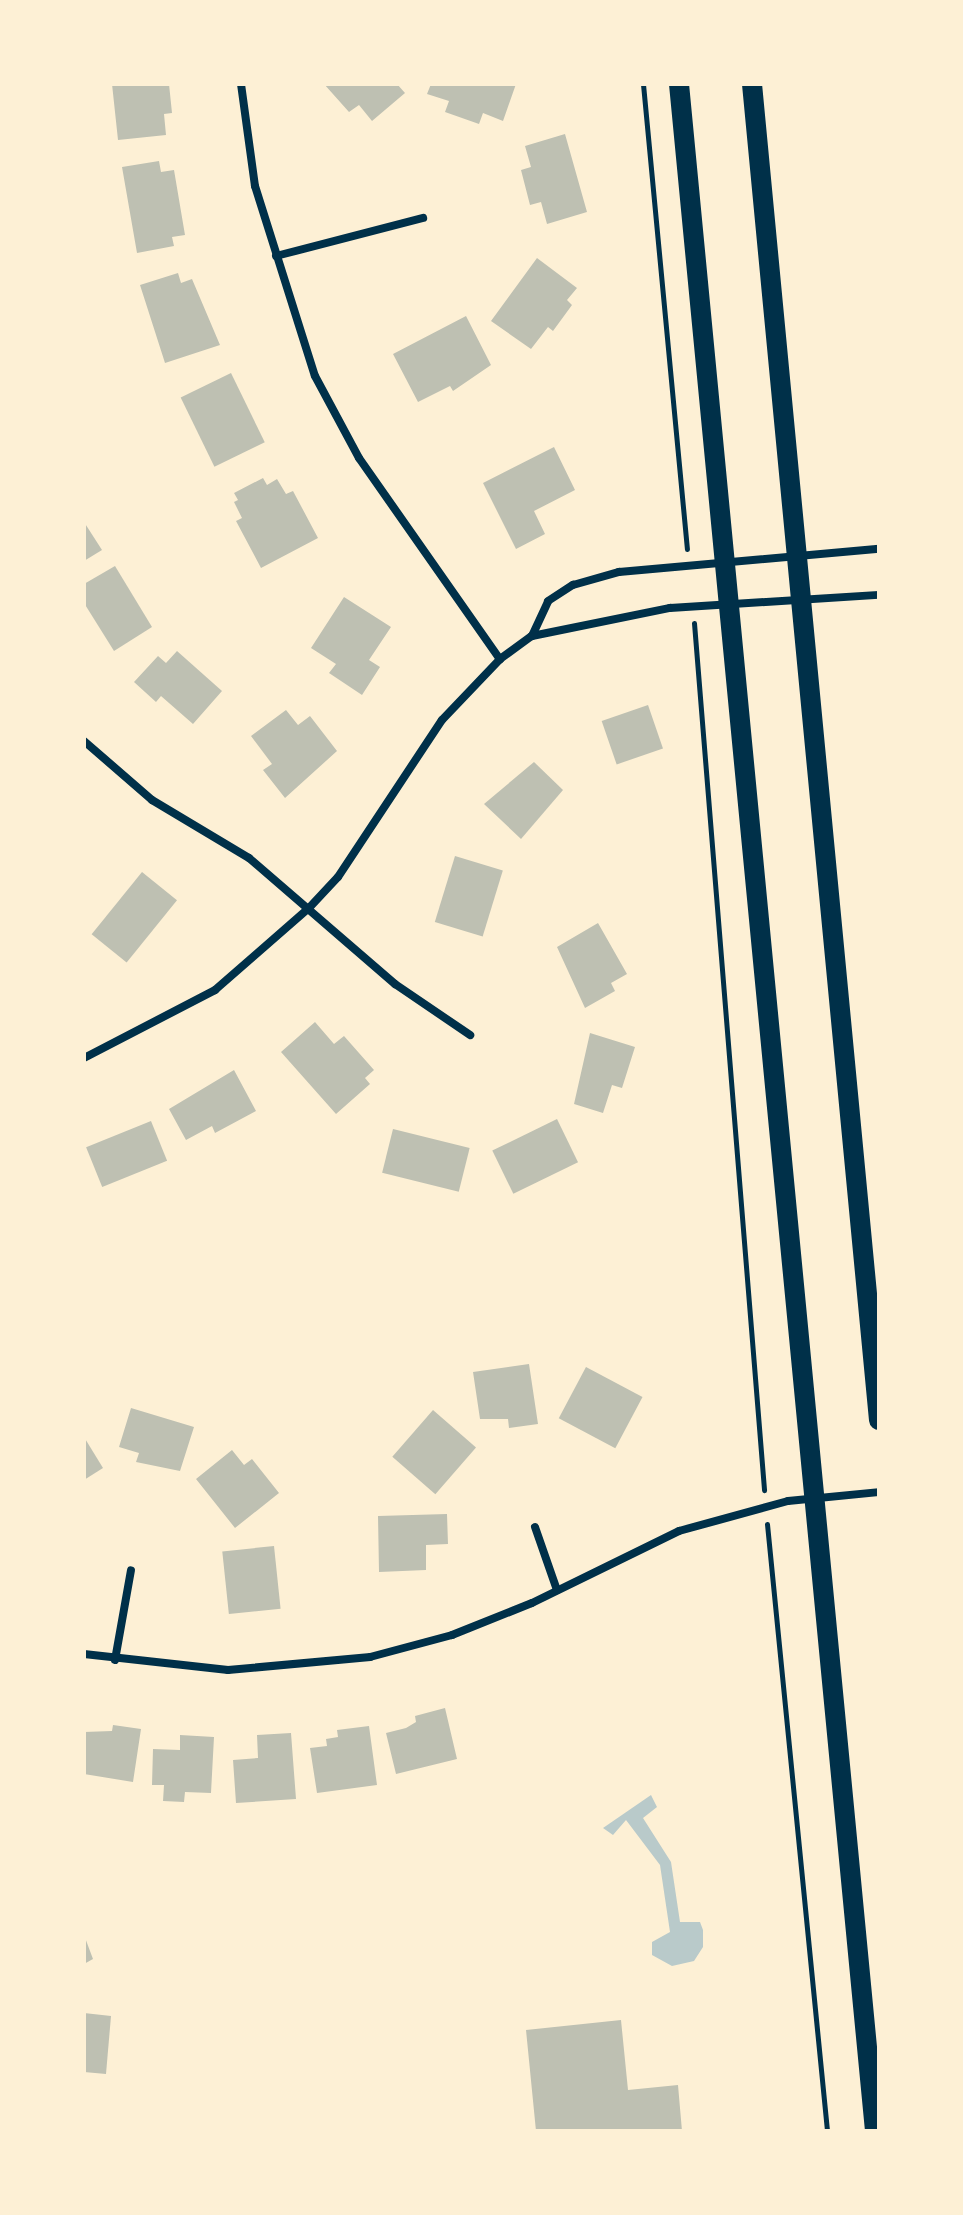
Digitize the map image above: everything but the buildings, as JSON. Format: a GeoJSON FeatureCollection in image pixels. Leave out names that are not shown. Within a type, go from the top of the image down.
{"type":"FeatureCollection","features":[{"type":"Feature","properties":{"kind":"main road"},"geometry":{"type":"LineString","coordinates":[[679,84],[722,561],[816,1497],[875,2131]]}},
{"type":"Feature","properties":{"kind":"main road"},"geometry":{"type":"LineString","coordinates":[[752,84],[879,1420]]}},
{"type":"Feature","properties":{"kind":"street"},"geometry":{"type":"LineString","coordinates":[[241,84],[255,186],[315,376],[359,458],[500,659]]}},
{"type":"Feature","properties":{"kind":"street"},"geometry":{"type":"LineString","coordinates":[[276,256],[423,218]]}},
{"type":"Feature","properties":{"kind":"street"},"geometry":{"type":"LineString","coordinates":[[532,636],[548,601],[573,585],[619,572],[879,549]]}},
{"type":"Feature","properties":{"kind":"street"},"geometry":{"type":"LineString","coordinates":[[84,1058],[215,990],[309,908],[360,846],[442,720],[500,659],[532,636],[693,607],[879,595]]}},
{"type":"Feature","properties":{"kind":"street"},"geometry":{"type":"LineString","coordinates":[[84,741],[143,793],[249,858],[395,984],[470,1035]]}},
{"type":"Feature","properties":{"kind":"street"},"geometry":{"type":"LineString","coordinates":[[84,1654],[115,1660],[228,1670],[370,1657],[452,1635],[557,1590],[679,1531],[766,1506],[816,1497],[879,1492]]}},
{"type":"Feature","properties":{"kind":"street"},"geometry":{"type":"LineString","coordinates":[[535,1527],[557,1590]]}},
{"type":"Feature","properties":{"kind":"street"},"geometry":{"type":"LineString","coordinates":[[115,1660],[131,1570]]}},
{"type":"Feature","properties":{"kind":"path"},"geometry":{"type":"LineString","coordinates":[[643,84],[688,564]]}},
{"type":"Feature","properties":{"kind":"path"},"geometry":{"type":"LineString","coordinates":[[693,607],[766,1506],[827,2131]]}},
{"type":"Feature","properties":{"kind":"shaded area"},"geometry":{"type":"Polygon","coordinates":[[[651,1795],[657,1807],[643,1818],[671,1862],[680,1922],[700,1922],[703,1930],[703,1947],[694,1961],[672,1966],[652,1955],[652,1942],[670,1932],[660,1865],[626,1820],[613,1835],[603,1828],[651,1795]]]}}]}
